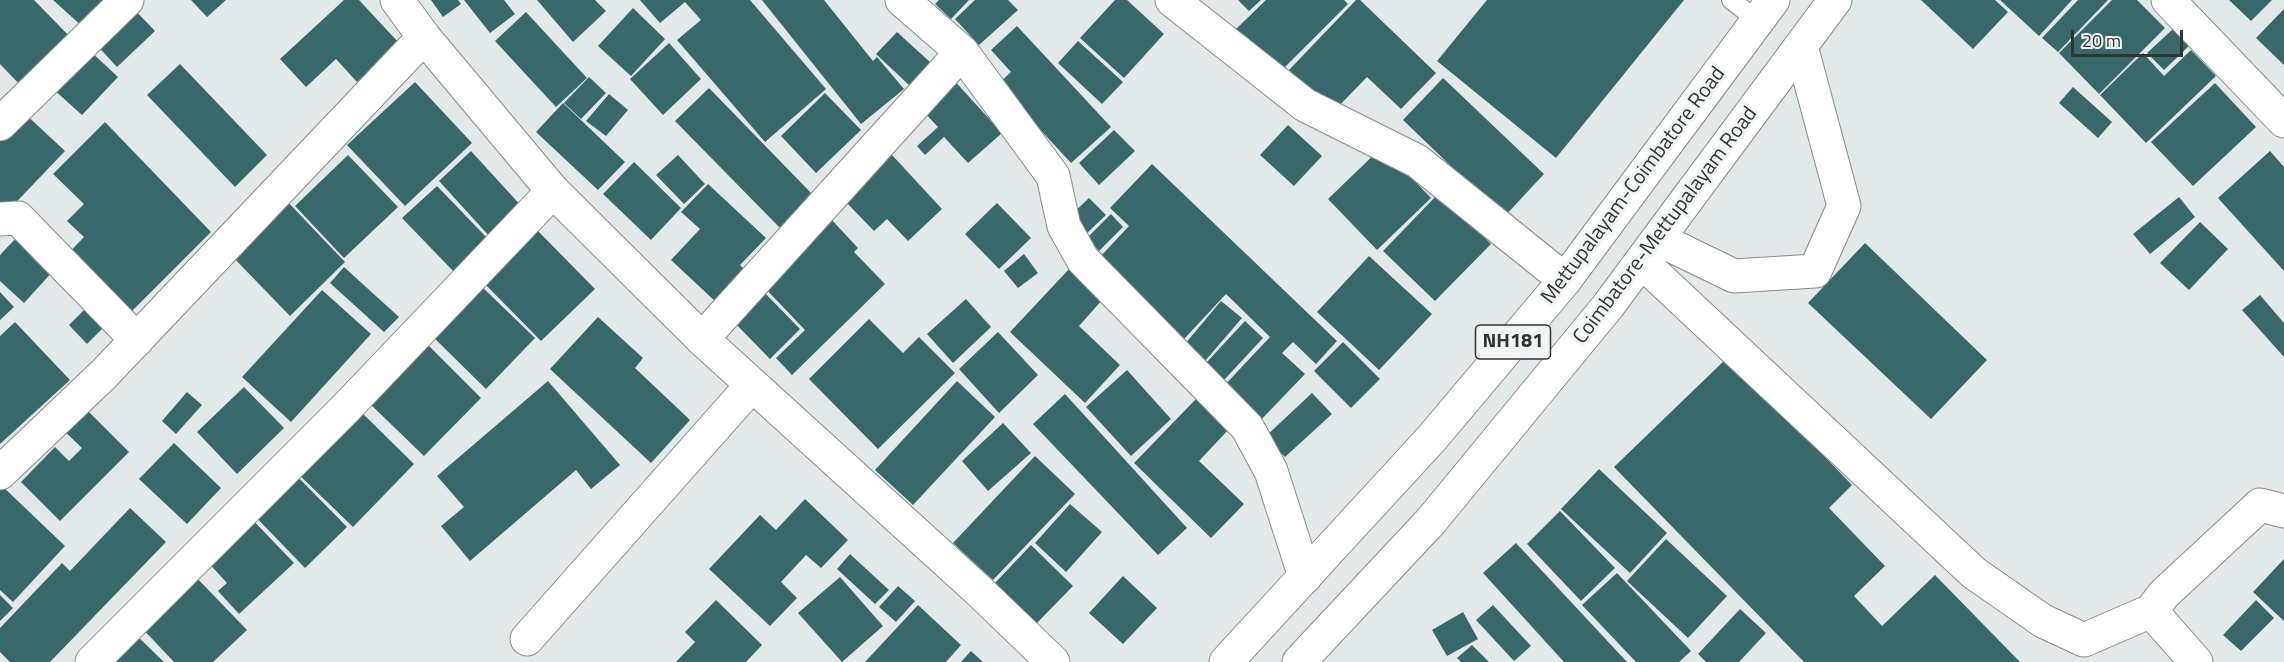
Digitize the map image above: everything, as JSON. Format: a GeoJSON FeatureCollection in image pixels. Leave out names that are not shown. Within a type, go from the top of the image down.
{"type":"FeatureCollection","features":[{"type":"Feature","properties":{"kind":"main road"},"geometry":{"type":"LineString","coordinates":[[0,124],[127,0]]}},
{"type":"Feature","properties":{"kind":"main road"},"geometry":{"type":"LineString","coordinates":[[398,0],[424,37],[553,191],[702,339],[977,589],[1053,662]]}},
{"type":"Feature","properties":{"kind":"main road"},"geometry":{"type":"LineString","coordinates":[[902,0],[962,52],[1053,176],[1064,226],[1083,260],[1247,427],[1271,471],[1305,577]]}},
{"type":"Feature","properties":{"kind":"main road"},"geometry":{"type":"LineString","coordinates":[[1172,0],[1305,105],[1418,161],[1565,280]]}},
{"type":"Feature","properties":{"kind":"main road","name":"Coimbatore-Mettupalayam Road"},"geometry":{"type":"LineString","coordinates":[[1299,662],[1431,520],[1650,250],[1835,0]]}},
{"type":"Feature","properties":{"kind":"main road"},"geometry":{"type":"LineString","coordinates":[[2168,0],[2284,121]]}},
{"type":"Feature","properties":{"kind":"main road","name":"Mettupalayam-Coimbatore Road"},"geometry":{"type":"LineString","coordinates":[[1226,662],[1432,438],[1565,280],[1765,11]]}},
{"type":"Feature","properties":{"kind":"main road"},"geometry":{"type":"LineString","coordinates":[[0,473],[137,340],[424,37]]}},
{"type":"Feature","properties":{"kind":"main road"},"geometry":{"type":"LineString","coordinates":[[1650,250],[1734,276],[1815,271],[1844,207],[1801,46]]}},
{"type":"Feature","properties":{"kind":"main road"},"geometry":{"type":"LineString","coordinates":[[702,339],[962,52]]}},
{"type":"Feature","properties":{"kind":"main road"},"geometry":{"type":"LineString","coordinates":[[92,662],[345,409],[553,191]]}},
{"type":"Feature","properties":{"kind":"main road"},"geometry":{"type":"LineString","coordinates":[[0,219],[18,218],[137,340]]}},
{"type":"Feature","properties":{"kind":"main road"},"geometry":{"type":"LineString","coordinates":[[1650,250],[1974,573],[2043,621],[2084,640],[2151,611],[2164,594],[2260,505],[2284,511]]}},
{"type":"Feature","properties":{"kind":"main road"},"geometry":{"type":"LineString","coordinates":[[528,639],[752,384]]}},
{"type":"Feature","properties":{"kind":"main road"},"geometry":{"type":"LineString","coordinates":[[2151,611],[2196,662]]}},
{"type":"Feature","properties":{"kind":"lane"},"geometry":{"type":"LineString","coordinates":[[1731,0],[1765,11]]}},
{"type":"Feature","properties":{"kind":"building"},"geometry":{"type":"Polygon","coordinates":[[[0,0],[34,0],[74,41],[24,89],[0,64],[0,0]]]}},
{"type":"Feature","properties":{"kind":"building"},"geometry":{"type":"Polygon","coordinates":[[[53,0],[107,0],[83,27],[53,0]]]}},
{"type":"Feature","properties":{"kind":"building"},"geometry":{"type":"Polygon","coordinates":[[[191,0],[226,0],[207,17],[191,0]]]}},
{"type":"Feature","properties":{"kind":"building"},"geometry":{"type":"Polygon","coordinates":[[[344,0],[359,0],[399,43],[357,82],[336,59],[306,87],[280,59],[344,0]]]}},
{"type":"Feature","properties":{"kind":"building"},"geometry":{"type":"Polygon","coordinates":[[[431,0],[458,0],[461,4],[443,17],[431,0]]]}},
{"type":"Feature","properties":{"kind":"building"},"geometry":{"type":"Polygon","coordinates":[[[464,0],[504,0],[515,14],[490,33],[464,0]]]}},
{"type":"Feature","properties":{"kind":"building"},"geometry":{"type":"Polygon","coordinates":[[[537,0],[595,0],[606,11],[573,42],[537,0]]]}},
{"type":"Feature","properties":{"kind":"building"},"geometry":{"type":"Polygon","coordinates":[[[640,0],[750,0],[826,89],[765,142],[677,40],[701,20],[685,2],[660,23],[640,0]]]}},
{"type":"Feature","properties":{"kind":"building"},"geometry":{"type":"Polygon","coordinates":[[[762,0],[824,0],[873,61],[877,57],[904,89],[861,124],[762,0]]]}},
{"type":"Feature","properties":{"kind":"building"},"geometry":{"type":"Polygon","coordinates":[[[939,0],[969,0],[951,19],[935,4],[939,0]]]}},
{"type":"Feature","properties":{"kind":"building"},"geometry":{"type":"Polygon","coordinates":[[[975,0],[1008,0],[1018,10],[979,45],[955,19],[975,0]]]}},
{"type":"Feature","properties":{"kind":"building"},"geometry":{"type":"Polygon","coordinates":[[[1115,0],[1127,0],[1164,34],[1124,78],[1080,38],[1115,0]]]}},
{"type":"Feature","properties":{"kind":"building"},"geometry":{"type":"Polygon","coordinates":[[[1238,0],[1261,0],[1249,11],[1238,0]]]}},
{"type":"Feature","properties":{"kind":"building"},"geometry":{"type":"Polygon","coordinates":[[[1266,0],[1344,0],[1348,4],[1278,74],[1235,30],[1266,0]]]}},
{"type":"Feature","properties":{"kind":"building"},"geometry":{"type":"Polygon","coordinates":[[[1356,0],[1360,0],[1436,73],[1401,109],[1367,77],[1333,112],[1289,70],[1356,0]]]}},
{"type":"Feature","properties":{"kind":"building"},"geometry":{"type":"Polygon","coordinates":[[[1487,0],[1684,0],[1556,158],[1437,61],[1487,0]]]}},
{"type":"Feature","properties":{"kind":"building"},"geometry":{"type":"Polygon","coordinates":[[[1921,0],[1995,0],[2008,12],[1973,49],[1921,0]]]}},
{"type":"Feature","properties":{"kind":"building"},"geometry":{"type":"Polygon","coordinates":[[[2000,0],[2072,0],[2039,36],[2000,0]]]}},
{"type":"Feature","properties":{"kind":"building"},"geometry":{"type":"Polygon","coordinates":[[[2078,0],[2108,0],[2058,52],[2042,38],[2078,0]]]}},
{"type":"Feature","properties":{"kind":"building"},"geometry":{"type":"Polygon","coordinates":[[[2112,0],[2137,0],[2165,28],[2099,94],[2059,53],[2112,0]]]}},
{"type":"Feature","properties":{"kind":"building"},"geometry":{"type":"Polygon","coordinates":[[[2229,0],[2272,0],[2251,21],[2229,0]]]}},
{"type":"Feature","properties":{"kind":"building"},"geometry":{"type":"Polygon","coordinates":[[[130,5],[155,31],[117,67],[93,41],[130,5]]]}},
{"type":"Feature","properties":{"kind":"building"},"geometry":{"type":"Polygon","coordinates":[[[633,8],[665,39],[631,76],[598,46],[633,8]]]}},
{"type":"Feature","properties":{"kind":"building"},"geometry":{"type":"Polygon","coordinates":[[[2284,9],[2284,65],[2256,38],[2284,9]]]}},
{"type":"Feature","properties":{"kind":"building"},"geometry":{"type":"Polygon","coordinates":[[[526,12],[587,78],[556,107],[495,41],[526,12]]]}},
{"type":"Feature","properties":{"kind":"building"},"geometry":{"type":"Polygon","coordinates":[[[1017,26],[1111,127],[1071,163],[998,84],[1011,72],[991,50],[1017,26]]]}},
{"type":"Feature","properties":{"kind":"building"},"geometry":{"type":"Polygon","coordinates":[[[2174,28],[2190,45],[2164,70],[2147,53],[2174,28]]]}},
{"type":"Feature","properties":{"kind":"building"},"geometry":{"type":"Polygon","coordinates":[[[897,32],[931,63],[910,86],[876,54],[897,32]]]}},
{"type":"Feature","properties":{"kind":"building"},"geometry":{"type":"Polygon","coordinates":[[[1078,41],[1123,82],[1102,104],[1058,63],[1078,41]]]}},
{"type":"Feature","properties":{"kind":"building"},"geometry":{"type":"Polygon","coordinates":[[[669,43],[701,79],[663,115],[630,79],[669,43]]]}},
{"type":"Feature","properties":{"kind":"building"},"geometry":{"type":"Polygon","coordinates":[[[88,49],[118,77],[82,115],[52,88],[88,49]]]}},
{"type":"Feature","properties":{"kind":"building"},"geometry":{"type":"Polygon","coordinates":[[[2191,50],[2216,76],[2146,143],[2100,95],[2143,53],[2164,76],[2191,50]]]}},
{"type":"Feature","properties":{"kind":"building"},"geometry":{"type":"Polygon","coordinates":[[[180,64],[267,155],[235,187],[147,95],[180,64]]]}},
{"type":"Feature","properties":{"kind":"building"},"geometry":{"type":"Polygon","coordinates":[[[589,77],[606,93],[581,119],[564,103],[589,77]]]}},
{"type":"Feature","properties":{"kind":"building"},"geometry":{"type":"Polygon","coordinates":[[[952,78],[1002,133],[968,163],[944,137],[925,155],[917,146],[938,127],[920,108],[952,78]]]}},
{"type":"Feature","properties":{"kind":"building"},"geometry":{"type":"Polygon","coordinates":[[[1443,78],[1544,174],[1504,217],[1403,120],[1443,78]]]}},
{"type":"Feature","properties":{"kind":"building"},"geometry":{"type":"Polygon","coordinates":[[[415,82],[472,143],[405,206],[347,145],[415,82]]]}},
{"type":"Feature","properties":{"kind":"building"},"geometry":{"type":"Polygon","coordinates":[[[2215,83],[2256,127],[2193,186],[2151,142],[2215,83]]]}},
{"type":"Feature","properties":{"kind":"building"},"geometry":{"type":"Polygon","coordinates":[[[2073,87],[2112,122],[2098,138],[2059,103],[2073,87]]]}},
{"type":"Feature","properties":{"kind":"building"},"geometry":{"type":"Polygon","coordinates":[[[709,88],[814,196],[781,229],[675,121],[709,88]]]}},
{"type":"Feature","properties":{"kind":"building"},"geometry":{"type":"Polygon","coordinates":[[[825,93],[861,130],[816,173],[781,136],[825,93]]]}},
{"type":"Feature","properties":{"kind":"building"},"geometry":{"type":"Polygon","coordinates":[[[609,94],[628,110],[606,136],[586,121],[609,94]]]}},
{"type":"Feature","properties":{"kind":"building"},"geometry":{"type":"Polygon","coordinates":[[[563,103],[625,162],[598,190],[536,132],[563,103]]]}},
{"type":"Feature","properties":{"kind":"building"},"geometry":{"type":"Polygon","coordinates":[[[21,110],[65,151],[4,215],[0,211],[0,132],[21,110]]]}},
{"type":"Feature","properties":{"kind":"building"},"geometry":{"type":"Polygon","coordinates":[[[105,122],[211,232],[124,319],[64,258],[84,237],[67,221],[84,204],[53,174],[105,122]]]}},
{"type":"Feature","properties":{"kind":"building"},"geometry":{"type":"Polygon","coordinates":[[[1288,125],[1322,156],[1294,186],[1260,155],[1288,125]]]}},
{"type":"Feature","properties":{"kind":"building"},"geometry":{"type":"Polygon","coordinates":[[[1114,130],[1135,151],[1099,185],[1079,163],[1114,130]]]}},
{"type":"Feature","properties":{"kind":"building"},"geometry":{"type":"Polygon","coordinates":[[[1382,147],[1431,198],[1377,250],[1328,199],[1382,147]]]}},
{"type":"Feature","properties":{"kind":"building"},"geometry":{"type":"Polygon","coordinates":[[[471,151],[524,209],[491,238],[439,181],[471,151]]]}},
{"type":"Feature","properties":{"kind":"building"},"geometry":{"type":"Polygon","coordinates":[[[2270,151],[2284,167],[2284,271],[2218,198],[2270,151]]]}},
{"type":"Feature","properties":{"kind":"building"},"geometry":{"type":"Polygon","coordinates":[[[348,155],[398,207],[344,258],[295,206],[348,155]]]}},
{"type":"Feature","properties":{"kind":"building"},"geometry":{"type":"Polygon","coordinates":[[[678,155],[705,184],[684,204],[656,175],[678,155]]]}},
{"type":"Feature","properties":{"kind":"building"},"geometry":{"type":"Polygon","coordinates":[[[892,155],[942,209],[908,241],[887,219],[874,231],[844,200],[892,155]]]}},
{"type":"Feature","properties":{"kind":"building"},"geometry":{"type":"Polygon","coordinates":[[[634,162],[681,208],[651,240],[603,194],[634,162]]]}},
{"type":"Feature","properties":{"kind":"building"},"geometry":{"type":"Polygon","coordinates":[[[1152,164],[1337,341],[1316,364],[1293,342],[1282,353],[1305,374],[1257,424],[1221,389],[1270,337],[1226,294],[1184,339],[1099,258],[1129,226],[1110,208],[1152,164]]]}},
{"type":"Feature","properties":{"kind":"building"},"geometry":{"type":"Polygon","coordinates":[[[708,184],[766,238],[740,265],[747,272],[717,303],[671,260],[700,229],[681,212],[708,184]]]}},
{"type":"Feature","properties":{"kind":"building"},"geometry":{"type":"Polygon","coordinates":[[[437,186],[489,240],[455,273],[402,218],[437,186]]]}},
{"type":"Feature","properties":{"kind":"building"},"geometry":{"type":"Polygon","coordinates":[[[1439,193],[1491,244],[1435,301],[1383,251],[1439,193]]]}},
{"type":"Feature","properties":{"kind":"building"},"geometry":{"type":"Polygon","coordinates":[[[2179,197],[2195,217],[2150,254],[2133,234],[2179,197]]]}},
{"type":"Feature","properties":{"kind":"building"},"geometry":{"type":"Polygon","coordinates":[[[284,198],[345,262],[290,316],[228,252],[284,198]]]}},
{"type":"Feature","properties":{"kind":"building"},"geometry":{"type":"Polygon","coordinates":[[[1089,198],[1106,215],[1086,234],[1069,217],[1089,198]]]}},
{"type":"Feature","properties":{"kind":"building"},"geometry":{"type":"Polygon","coordinates":[[[997,203],[1031,238],[999,269],[965,234],[997,203]]]}},
{"type":"Feature","properties":{"kind":"building"},"geometry":{"type":"Polygon","coordinates":[[[1111,214],[1123,227],[1099,251],[1087,238],[1111,214]]]}},
{"type":"Feature","properties":{"kind":"building"},"geometry":{"type":"Polygon","coordinates":[[[830,218],[858,248],[854,252],[885,284],[792,375],[776,358],[805,330],[762,285],[830,218]]]}},
{"type":"Feature","properties":{"kind":"building"},"geometry":{"type":"Polygon","coordinates":[[[2200,222],[2228,249],[2189,290],[2160,263],[2200,222]]]}},
{"type":"Feature","properties":{"kind":"building"},"geometry":{"type":"Polygon","coordinates":[[[538,231],[595,289],[541,341],[484,283],[538,231]]]}},
{"type":"Feature","properties":{"kind":"building"},"geometry":{"type":"Polygon","coordinates":[[[17,237],[54,270],[24,303],[0,281],[0,255],[17,237]]]}},
{"type":"Feature","properties":{"kind":"building"},"geometry":{"type":"Polygon","coordinates":[[[1865,243],[1987,360],[1931,419],[1808,303],[1865,243]]]}},
{"type":"Feature","properties":{"kind":"building"},"geometry":{"type":"Polygon","coordinates":[[[1024,254],[1038,273],[1018,288],[1004,271],[1024,254]]]}},
{"type":"Feature","properties":{"kind":"building"},"geometry":{"type":"Polygon","coordinates":[[[1369,256],[1432,314],[1379,370],[1317,312],[1369,256]]]}},
{"type":"Feature","properties":{"kind":"building"},"geometry":{"type":"Polygon","coordinates":[[[344,267],[399,317],[384,332],[330,283],[344,267]]]}},
{"type":"Feature","properties":{"kind":"building"},"geometry":{"type":"Polygon","coordinates":[[[1070,268],[1103,299],[1079,326],[1120,365],[1085,403],[1010,332],[1070,268]]]}},
{"type":"Feature","properties":{"kind":"building"},"geometry":{"type":"Polygon","coordinates":[[[478,283],[535,338],[486,389],[429,333],[478,283]]]}},
{"type":"Feature","properties":{"kind":"building"},"geometry":{"type":"Polygon","coordinates":[[[761,289],[800,329],[770,359],[731,319],[761,289]]]}},
{"type":"Feature","properties":{"kind":"building"},"geometry":{"type":"Polygon","coordinates":[[[322,290],[371,334],[291,422],[242,377],[322,290]]]}},
{"type":"Feature","properties":{"kind":"building"},"geometry":{"type":"Polygon","coordinates":[[[0,292],[14,307],[0,320],[0,292]]]}},
{"type":"Feature","properties":{"kind":"building"},"geometry":{"type":"Polygon","coordinates":[[[2260,295],[2284,323],[2284,357],[2242,310],[2260,295]]]}},
{"type":"Feature","properties":{"kind":"building"},"geometry":{"type":"Polygon","coordinates":[[[966,299],[991,327],[953,363],[927,334],[966,299]]]}},
{"type":"Feature","properties":{"kind":"building"},"geometry":{"type":"Polygon","coordinates":[[[1221,301],[1242,318],[1205,361],[1185,344],[1221,301]]]}},
{"type":"Feature","properties":{"kind":"building"},"geometry":{"type":"Polygon","coordinates":[[[92,302],[110,321],[87,344],[69,325],[92,302]]]}},
{"type":"Feature","properties":{"kind":"building"},"geometry":{"type":"Polygon","coordinates":[[[598,317],[643,358],[635,368],[690,420],[651,463],[550,369],[598,317]]]}},
{"type":"Feature","properties":{"kind":"building"},"geometry":{"type":"Polygon","coordinates":[[[869,319],[903,353],[919,337],[955,373],[878,449],[809,379],[869,319]]]}},
{"type":"Feature","properties":{"kind":"building"},"geometry":{"type":"Polygon","coordinates":[[[1245,321],[1263,338],[1224,380],[1206,363],[1245,321]]]}},
{"type":"Feature","properties":{"kind":"building"},"geometry":{"type":"Polygon","coordinates":[[[15,322],[70,380],[0,444],[0,336],[15,322]]]}},
{"type":"Feature","properties":{"kind":"building"},"geometry":{"type":"Polygon","coordinates":[[[998,332],[1038,375],[999,413],[959,369],[998,332]]]}},
{"type":"Feature","properties":{"kind":"building"},"geometry":{"type":"Polygon","coordinates":[[[424,341],[481,398],[424,456],[366,400],[424,341]]]}},
{"type":"Feature","properties":{"kind":"building"},"geometry":{"type":"Polygon","coordinates":[[[1343,342],[1380,379],[1351,408],[1314,371],[1343,342]]]}},
{"type":"Feature","properties":{"kind":"building"},"geometry":{"type":"Polygon","coordinates":[[[1728,357],[1852,485],[1829,508],[1885,566],[1854,596],[1882,626],[1935,575],[2020,662],[1804,662],[1614,467],[1728,357]]]}},
{"type":"Feature","properties":{"kind":"building"},"geometry":{"type":"Polygon","coordinates":[[[1127,370],[1171,419],[1131,456],[1086,407],[1127,370]]]}},
{"type":"Feature","properties":{"kind":"building"},"geometry":{"type":"Polygon","coordinates":[[[548,381],[620,465],[591,489],[576,470],[470,561],[441,526],[464,507],[437,476],[548,381]]]}},
{"type":"Feature","properties":{"kind":"building"},"geometry":{"type":"Polygon","coordinates":[[[957,381],[995,417],[913,505],[875,470],[957,381]]]}},
{"type":"Feature","properties":{"kind":"building"},"geometry":{"type":"Polygon","coordinates":[[[244,387],[284,428],[237,474],[197,432],[244,387]]]}},
{"type":"Feature","properties":{"kind":"building"},"geometry":{"type":"Polygon","coordinates":[[[187,392],[202,405],[176,434],[162,421],[187,392]]]}},
{"type":"Feature","properties":{"kind":"building"},"geometry":{"type":"Polygon","coordinates":[[[1312,393],[1332,414],[1285,457],[1265,437],[1312,393]]]}},
{"type":"Feature","properties":{"kind":"building"},"geometry":{"type":"Polygon","coordinates":[[[1065,394],[1187,528],[1158,555],[1033,424],[1065,394]]]}},
{"type":"Feature","properties":{"kind":"building"},"geometry":{"type":"Polygon","coordinates":[[[1197,398],[1229,429],[1199,461],[1244,504],[1211,538],[1134,463],[1197,398]]]}},
{"type":"Feature","properties":{"kind":"building"},"geometry":{"type":"Polygon","coordinates":[[[82,405],[129,452],[60,521],[21,482],[55,447],[69,461],[82,448],[60,427],[82,405]]]}},
{"type":"Feature","properties":{"kind":"building"},"geometry":{"type":"Polygon","coordinates":[[[354,405],[414,464],[353,527],[293,469],[354,405]]]}},
{"type":"Feature","properties":{"kind":"building"},"geometry":{"type":"Polygon","coordinates":[[[1003,423],[1031,453],[988,491],[962,461],[1003,423]]]}},
{"type":"Feature","properties":{"kind":"building"},"geometry":{"type":"Polygon","coordinates":[[[174,443],[221,488],[187,524],[139,479],[174,443]]]}},
{"type":"Feature","properties":{"kind":"building"},"geometry":{"type":"Polygon","coordinates":[[[1035,456],[1075,494],[993,580],[953,543],[1035,456]]]}},
{"type":"Feature","properties":{"kind":"building"},"geometry":{"type":"Polygon","coordinates":[[[1599,469],[1667,533],[1630,573],[1561,509],[1599,469]]]}},
{"type":"Feature","properties":{"kind":"building"},"geometry":{"type":"Polygon","coordinates":[[[292,471],[347,527],[305,568],[250,511],[292,471]]]}},
{"type":"Feature","properties":{"kind":"building"},"geometry":{"type":"Polygon","coordinates":[[[0,484],[65,546],[13,602],[0,590],[0,484]]]}},
{"type":"Feature","properties":{"kind":"building"},"geometry":{"type":"Polygon","coordinates":[[[805,499],[848,540],[821,568],[806,555],[781,582],[797,598],[770,626],[709,569],[760,515],[776,530],[805,499]]]}},
{"type":"Feature","properties":{"kind":"building"},"geometry":{"type":"Polygon","coordinates":[[[1070,504],[1102,532],[1066,572],[1035,543],[1070,504]]]}},
{"type":"Feature","properties":{"kind":"building"},"geometry":{"type":"Polygon","coordinates":[[[130,508],[166,542],[50,662],[10,662],[0,652],[0,628],[62,563],[70,571],[130,508]]]}},
{"type":"Feature","properties":{"kind":"building"},"geometry":{"type":"Polygon","coordinates":[[[1560,511],[1615,568],[1581,601],[1527,544],[1560,511]]]}},
{"type":"Feature","properties":{"kind":"building"},"geometry":{"type":"Polygon","coordinates":[[[248,515],[294,563],[239,614],[218,591],[227,583],[203,557],[248,515]]]}},
{"type":"Feature","properties":{"kind":"building"},"geometry":{"type":"Polygon","coordinates":[[[1666,539],[1727,596],[1688,638],[1627,581],[1666,539]]]}},
{"type":"Feature","properties":{"kind":"building"},"geometry":{"type":"Polygon","coordinates":[[[1516,543],[1627,662],[1564,662],[1483,573],[1516,543]]]}},
{"type":"Feature","properties":{"kind":"building"},"geometry":{"type":"Polygon","coordinates":[[[1031,545],[1073,586],[1036,624],[994,584],[1031,545]]]}},
{"type":"Feature","properties":{"kind":"building"},"geometry":{"type":"Polygon","coordinates":[[[850,554],[889,590],[875,604],[837,569],[850,554]]]}},
{"type":"Feature","properties":{"kind":"building"},"geometry":{"type":"Polygon","coordinates":[[[2284,559],[2284,621],[2253,592],[2284,559]]]}},
{"type":"Feature","properties":{"kind":"building"},"geometry":{"type":"Polygon","coordinates":[[[192,573],[247,630],[213,662],[174,662],[138,624],[192,573]]]}},
{"type":"Feature","properties":{"kind":"building"},"geometry":{"type":"Polygon","coordinates":[[[1617,573],[1691,651],[1679,662],[1636,662],[1582,605],[1617,573]]]}},
{"type":"Feature","properties":{"kind":"building"},"geometry":{"type":"Polygon","coordinates":[[[1123,576],[1157,608],[1123,644],[1089,613],[1123,576]]]}},
{"type":"Feature","properties":{"kind":"building"},"geometry":{"type":"Polygon","coordinates":[[[840,577],[883,626],[842,662],[798,613],[840,577]]]}},
{"type":"Feature","properties":{"kind":"building"},"geometry":{"type":"Polygon","coordinates":[[[898,586],[915,601],[896,622],[879,607],[898,586]]]}},
{"type":"Feature","properties":{"kind":"building"},"geometry":{"type":"Polygon","coordinates":[[[0,595],[13,608],[0,621],[0,595]]]}},
{"type":"Feature","properties":{"kind":"building"},"geometry":{"type":"Polygon","coordinates":[[[716,600],[762,645],[746,662],[676,662],[695,642],[685,632],[716,600]]]}},
{"type":"Feature","properties":{"kind":"building"},"geometry":{"type":"Polygon","coordinates":[[[2256,600],[2274,618],[2241,651],[2223,635],[2256,600]]]}},
{"type":"Feature","properties":{"kind":"building"},"geometry":{"type":"Polygon","coordinates":[[[918,605],[961,645],[946,662],[865,662],[918,605]]]}},
{"type":"Feature","properties":{"kind":"building"},"geometry":{"type":"Polygon","coordinates":[[[1493,605],[1531,646],[1514,661],[1476,620],[1493,605]]]}},
{"type":"Feature","properties":{"kind":"building"},"geometry":{"type":"Polygon","coordinates":[[[1740,609],[1766,633],[1739,662],[1706,662],[1698,654],[1740,609]]]}},
{"type":"Feature","properties":{"kind":"building"},"geometry":{"type":"Polygon","coordinates":[[[1463,612],[1478,639],[1447,656],[1432,630],[1463,612]]]}},
{"type":"Feature","properties":{"kind":"building"},"geometry":{"type":"Polygon","coordinates":[[[134,633],[164,662],[107,662],[134,633]]]}},
{"type":"Feature","properties":{"kind":"building"},"geometry":{"type":"Polygon","coordinates":[[[1472,645],[1489,662],[1461,662],[1457,658],[1472,645]]]}},
{"type":"Feature","properties":{"kind":"building"},"geometry":{"type":"Polygon","coordinates":[[[971,651],[983,662],[961,662],[971,651]]]}}]}
